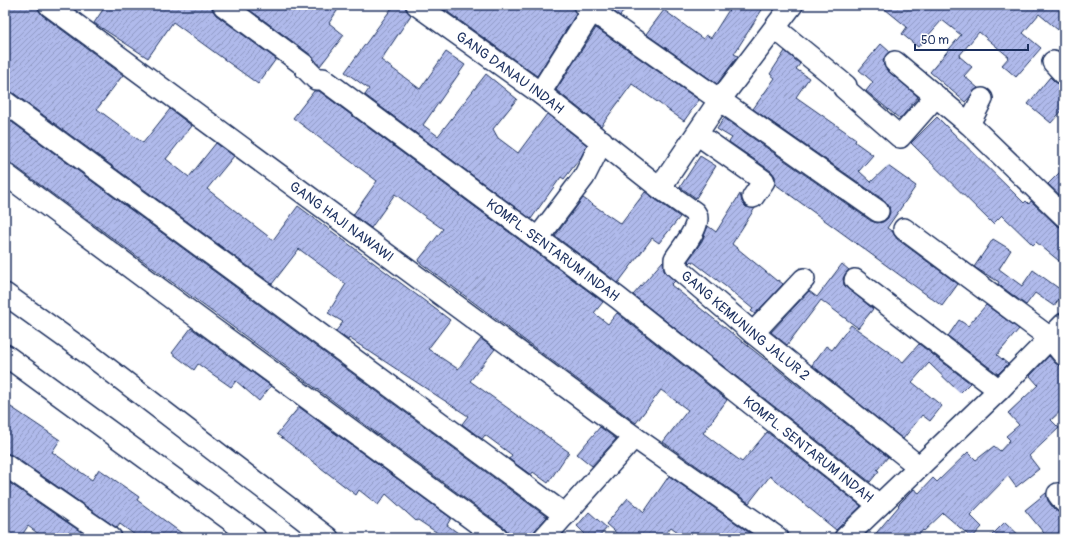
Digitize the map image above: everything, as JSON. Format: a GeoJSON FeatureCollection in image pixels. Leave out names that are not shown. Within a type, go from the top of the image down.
{"type":"FeatureCollection","features":[{"type":"Feature","properties":{"kind":"street","name":"GANG HAJI NAWAWI"},"geometry":{"type":"LineString","coordinates":[[49,5],[634,437],[778,538]]}},
{"type":"Feature","properties":{"kind":"street","name":"KOMPL. SENTARUM INDAH"},"geometry":{"type":"LineString","coordinates":[[223,5],[304,65],[316,79],[322,79],[618,298],[879,505]]}},
{"type":"Feature","properties":{"kind":"street","name":"GANG DANAU INDAH"},"geometry":{"type":"LineString","coordinates":[[417,5],[540,93],[602,141]]}},
{"type":"Feature","properties":{"kind":"street"},"geometry":{"type":"LineString","coordinates":[[660,188],[719,101],[792,5]]}},
{"type":"Feature","properties":{"kind":"street"},"geometry":{"type":"LineString","coordinates":[[540,93],[588,8],[878,212]]}},
{"type":"Feature","properties":{"kind":"street"},"geometry":{"type":"LineString","coordinates":[[775,28],[846,86],[844,88],[900,137],[936,96]]}},
{"type":"Feature","properties":{"kind":"street"},"geometry":{"type":"LineString","coordinates":[[895,62],[969,124],[1064,216]]}},
{"type":"Feature","properties":{"kind":"street"},"geometry":{"type":"LineString","coordinates":[[969,124],[982,99]]}},
{"type":"Feature","properties":{"kind":"street"},"geometry":{"type":"LineString","coordinates":[[5,102],[565,515]]}},
{"type":"Feature","properties":{"kind":"street"},"geometry":{"type":"LineString","coordinates":[[698,134],[764,181],[753,197]]}},
{"type":"Feature","properties":{"kind":"street"},"geometry":{"type":"LineString","coordinates":[[538,238],[584,177],[602,141]]}},
{"type":"Feature","properties":{"kind":"street","name":"GANG KEMUNING JALUR 2"},"geometry":{"type":"LineString","coordinates":[[602,141],[660,188],[694,212],[697,216],[696,228],[675,259],[675,266],[753,333],[918,466]]}},
{"type":"Feature","properties":{"kind":"street"},"geometry":{"type":"LineString","coordinates":[[8,180],[498,538]]}},
{"type":"Feature","properties":{"kind":"street"},"geometry":{"type":"LineString","coordinates":[[904,230],[1057,331],[1064,355]]}},
{"type":"Feature","properties":{"kind":"street"},"geometry":{"type":"LineString","coordinates":[[753,333],[804,280]]}},
{"type":"Feature","properties":{"kind":"street"},"geometry":{"type":"LineString","coordinates":[[855,280],[999,390]]}},
{"type":"Feature","properties":{"kind":"street"},"geometry":{"type":"LineString","coordinates":[[5,294],[94,358],[328,538]]}},
{"type":"Feature","properties":{"kind":"street"},"geometry":{"type":"LineString","coordinates":[[845,538],[918,466],[999,390],[1057,331]]}},
{"type":"Feature","properties":{"kind":"street"},"geometry":{"type":"LineString","coordinates":[[5,355],[255,538]]}},
{"type":"Feature","properties":{"kind":"street"},"geometry":{"type":"LineString","coordinates":[[544,538],[634,437]]}},
{"type":"Feature","properties":{"kind":"street"},"geometry":{"type":"LineString","coordinates":[[5,465],[111,538]]}},
{"type":"Feature","properties":{"kind":"building"},"geometry":{"type":"Polygon","coordinates":[[[5,5],[37,5],[42,15],[123,75],[97,109],[143,143],[170,109],[192,126],[166,159],[189,177],[216,143],[234,156],[207,189],[273,240],[298,206],[450,320],[428,349],[458,369],[481,339],[495,349],[470,381],[569,452],[548,483],[533,472],[531,475],[509,459],[512,455],[485,435],[482,439],[462,424],[468,416],[336,331],[343,322],[328,313],[346,284],[299,249],[272,284],[12,92],[5,90],[5,5]]]}},
{"type":"Feature","properties":{"kind":"building"},"geometry":{"type":"Polygon","coordinates":[[[106,5],[211,5],[216,15],[276,59],[258,84],[173,22],[148,58],[94,23],[106,5]]]}},
{"type":"Feature","properties":{"kind":"building"},"geometry":{"type":"Polygon","coordinates":[[[243,5],[341,5],[329,23],[344,35],[320,66],[311,55],[243,5]]]}},
{"type":"Feature","properties":{"kind":"building"},"geometry":{"type":"Polygon","coordinates":[[[394,5],[405,5],[406,10],[411,15],[381,60],[420,89],[446,52],[465,65],[423,125],[438,136],[486,74],[517,99],[493,129],[498,138],[518,153],[547,114],[587,145],[581,157],[564,179],[561,177],[531,219],[365,95],[369,89],[345,72],[394,5]]]}},
{"type":"Feature","properties":{"kind":"building"},"geometry":{"type":"Polygon","coordinates":[[[438,5],[572,5],[576,14],[537,76],[438,5]]]}},
{"type":"Feature","properties":{"kind":"building"},"geometry":{"type":"Polygon","coordinates":[[[605,5],[628,5],[620,16],[605,5]]]}},
{"type":"Feature","properties":{"kind":"building"},"geometry":{"type":"Polygon","coordinates":[[[732,5],[765,5],[734,54],[738,56],[717,84],[646,34],[664,10],[703,39],[706,35],[711,38],[732,5]]]}},
{"type":"Feature","properties":{"kind":"building"},"geometry":{"type":"Polygon","coordinates":[[[880,5],[1064,5],[1064,35],[1039,14],[1023,33],[1041,48],[1016,77],[1002,65],[1009,57],[979,32],[959,56],[972,67],[964,76],[978,88],[965,102],[930,72],[961,35],[942,20],[918,47],[902,34],[907,27],[880,5]]]}},
{"type":"Feature","properties":{"kind":"building"},"geometry":{"type":"Polygon","coordinates":[[[596,28],[699,100],[684,121],[632,84],[601,126],[556,90],[596,28]]]}},
{"type":"Feature","properties":{"kind":"building"},"geometry":{"type":"Polygon","coordinates":[[[881,44],[890,52],[883,60],[884,66],[918,97],[900,119],[866,91],[873,82],[859,70],[881,44]]]}},
{"type":"Feature","properties":{"kind":"building"},"geometry":{"type":"Polygon","coordinates":[[[785,51],[800,64],[796,69],[809,78],[796,97],[856,139],[855,142],[873,155],[859,171],[871,182],[888,166],[916,186],[887,228],[893,232],[897,239],[958,284],[942,306],[775,184],[775,176],[771,171],[729,142],[732,138],[717,129],[724,118],[871,221],[877,223],[883,222],[888,218],[890,212],[889,206],[885,201],[753,109],[775,78],[770,74],[785,51]]]}},
{"type":"Feature","properties":{"kind":"building"},"geometry":{"type":"Polygon","coordinates":[[[1050,77],[1055,82],[1064,86],[1064,108],[1051,123],[1028,104],[1050,77]]]}},
{"type":"Feature","properties":{"kind":"building"},"geometry":{"type":"Polygon","coordinates":[[[314,91],[319,91],[603,302],[594,313],[608,324],[617,313],[727,400],[703,433],[724,449],[742,462],[767,432],[861,506],[836,530],[770,476],[749,503],[663,442],[688,410],[661,390],[636,423],[418,261],[443,229],[395,194],[371,228],[353,215],[377,181],[293,118],[314,91]]]}},
{"type":"Feature","properties":{"kind":"building"},"geometry":{"type":"Polygon","coordinates":[[[5,117],[547,517],[535,530],[532,538],[510,538],[505,528],[12,164],[5,162],[5,117]]]}},
{"type":"Feature","properties":{"kind":"building"},"geometry":{"type":"Polygon","coordinates":[[[937,117],[1024,203],[1026,201],[1029,204],[1031,201],[1056,225],[1064,228],[1064,265],[1036,242],[1033,245],[1002,215],[993,224],[911,143],[937,117]]]}},
{"type":"Feature","properties":{"kind":"building"},"geometry":{"type":"Polygon","coordinates":[[[700,156],[716,166],[696,198],[680,187],[700,156]]]}},
{"type":"Feature","properties":{"kind":"building"},"geometry":{"type":"Polygon","coordinates":[[[1064,168],[1064,199],[1048,184],[1064,168]]]}},
{"type":"Feature","properties":{"kind":"building"},"geometry":{"type":"Polygon","coordinates":[[[645,192],[680,217],[659,243],[652,238],[618,283],[555,236],[583,198],[621,224],[645,192]]]}},
{"type":"Feature","properties":{"kind":"building"},"geometry":{"type":"Polygon","coordinates":[[[740,194],[742,202],[746,207],[755,208],[732,244],[777,281],[778,280],[783,284],[755,314],[751,311],[753,309],[725,286],[692,261],[690,263],[688,261],[702,241],[708,226],[716,232],[740,194]]]}},
{"type":"Feature","properties":{"kind":"building"},"geometry":{"type":"Polygon","coordinates":[[[993,239],[1011,250],[999,269],[1022,286],[1033,270],[1064,292],[1054,306],[1035,293],[1026,305],[998,284],[999,282],[974,267],[993,239]]]}},
{"type":"Feature","properties":{"kind":"building"},"geometry":{"type":"Polygon","coordinates":[[[663,261],[664,271],[675,281],[671,285],[888,457],[877,470],[879,471],[870,482],[633,295],[663,261]]]}},
{"type":"Feature","properties":{"kind":"building"},"geometry":{"type":"Polygon","coordinates":[[[842,264],[849,270],[843,278],[844,285],[873,309],[858,328],[821,300],[787,345],[771,332],[809,291],[817,297],[842,264]]]}},
{"type":"Feature","properties":{"kind":"building"},"geometry":{"type":"Polygon","coordinates":[[[986,305],[1019,329],[997,355],[1008,364],[998,374],[948,336],[959,320],[968,326],[986,305]]]}},
{"type":"Feature","properties":{"kind":"building"},"geometry":{"type":"Polygon","coordinates":[[[851,325],[903,362],[919,344],[970,383],[960,393],[929,363],[912,382],[942,406],[930,421],[922,415],[903,439],[812,365],[826,346],[832,350],[851,325]]]}},
{"type":"Feature","properties":{"kind":"building"},"geometry":{"type":"Polygon","coordinates":[[[191,328],[271,386],[259,401],[236,381],[231,387],[198,364],[194,370],[172,353],[191,328]]]}},
{"type":"Feature","properties":{"kind":"building"},"geometry":{"type":"Polygon","coordinates":[[[1049,356],[1055,363],[1064,367],[1064,408],[1051,420],[1059,428],[1029,456],[1039,469],[1016,487],[1008,476],[970,515],[982,527],[972,538],[943,513],[916,538],[872,538],[899,506],[898,505],[914,489],[919,493],[933,478],[937,482],[968,452],[976,460],[994,446],[1000,451],[1010,440],[1006,436],[1019,425],[1008,413],[1038,385],[1030,376],[1049,356]]]}},
{"type":"Feature","properties":{"kind":"building"},"geometry":{"type":"Polygon","coordinates":[[[5,403],[60,440],[52,452],[92,480],[99,469],[139,497],[137,500],[188,538],[139,538],[120,524],[117,528],[12,455],[5,453],[5,403]]]}},
{"type":"Feature","properties":{"kind":"building"},"geometry":{"type":"Polygon","coordinates":[[[299,407],[451,518],[447,525],[465,538],[445,538],[418,520],[416,521],[386,494],[378,505],[359,490],[356,495],[277,434],[299,407]]]}},
{"type":"Feature","properties":{"kind":"building"},"geometry":{"type":"Polygon","coordinates":[[[600,427],[616,439],[592,466],[577,454],[600,427]]]}},
{"type":"Feature","properties":{"kind":"building"},"geometry":{"type":"Polygon","coordinates":[[[669,476],[757,538],[686,538],[671,527],[662,538],[622,538],[606,524],[628,498],[644,512],[669,476]]]}},
{"type":"Feature","properties":{"kind":"building"},"geometry":{"type":"Polygon","coordinates":[[[5,480],[90,538],[44,538],[28,526],[20,538],[5,538],[5,480]]]}},
{"type":"Feature","properties":{"kind":"building"},"geometry":{"type":"Polygon","coordinates":[[[1046,493],[1048,501],[1054,509],[1064,514],[1064,538],[1048,538],[1025,510],[1046,493]]]}},
{"type":"Feature","properties":{"kind":"building"},"geometry":{"type":"Polygon","coordinates":[[[589,512],[607,528],[598,538],[589,538],[577,526],[589,512]]]}},
{"type":"Feature","properties":{"kind":"building"},"geometry":{"type":"Polygon","coordinates":[[[1005,522],[1022,538],[989,538],[1005,522]]]}}]}
